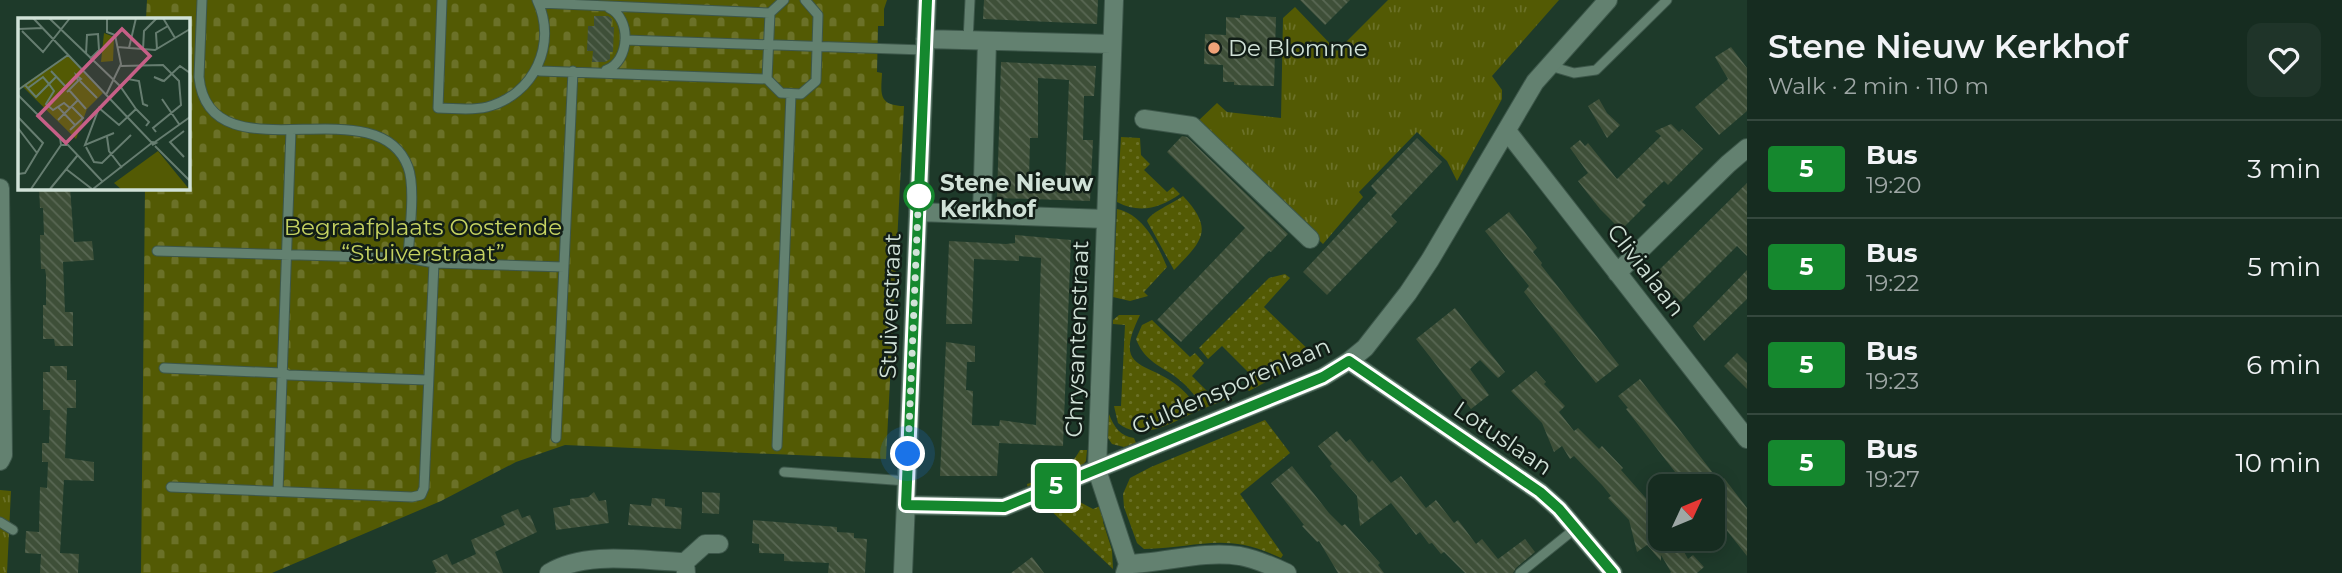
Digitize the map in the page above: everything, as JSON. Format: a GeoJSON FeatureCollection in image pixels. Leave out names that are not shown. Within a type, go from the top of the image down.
{"type":"FeatureCollection","features":[{"type":"Feature","properties":{"kind":"street","name":"Stuiverstraat"},"geometry":{"type":"LineString","coordinates":[[903,573],[927,0]]}},
{"type":"Feature","properties":{"kind":"street","name":"Chrysantenstraat"},"geometry":{"type":"LineString","coordinates":[[1097,470],[1114,0]]}},
{"type":"Feature","properties":{"kind":"street","name":"Guldensporenlaan"},"geometry":{"type":"LineString","coordinates":[[906,505],[1004,507],[1323,377],[1349,361],[1365,348],[1423,271],[1535,82],[1608,0]]}},
{"type":"Feature","properties":{"kind":"street"},"geometry":{"type":"LineString","coordinates":[[925,45],[968,41],[1111,44]]}},
{"type":"Feature","properties":{"kind":"street"},"geometry":{"type":"LineString","coordinates":[[982,214],[987,41]]}},
{"type":"Feature","properties":{"kind":"street"},"geometry":{"type":"LineString","coordinates":[[1144,119],[1192,125],[1310,239]]}},
{"type":"Feature","properties":{"kind":"street","name":"Clivialaan"},"geometry":{"type":"LineString","coordinates":[[1507,131],[1746,434]]}},
{"type":"Feature","properties":{"kind":"street"},"geometry":{"type":"LineString","coordinates":[[1617,273],[1747,148]]}},
{"type":"Feature","properties":{"kind":"street"},"geometry":{"type":"LineString","coordinates":[[0,188],[3,455],[0,461]]}},
{"type":"Feature","properties":{"kind":"street"},"geometry":{"type":"LineString","coordinates":[[918,212],[1106,219]]}},
{"type":"Feature","properties":{"kind":"street","name":"Lotuslaan"},"geometry":{"type":"LineString","coordinates":[[1349,361],[1540,492],[1576,528],[1613,573]]}},
{"type":"Feature","properties":{"kind":"street"},"geometry":{"type":"LineString","coordinates":[[1097,470],[1127,568],[1215,554],[1263,562],[1287,573]]}},
{"type":"Feature","properties":{"kind":"street"},"geometry":{"type":"LineString","coordinates":[[549,573],[576,560],[686,568],[705,544],[719,544]]}},
{"type":"Feature","properties":{"kind":"lane"},"geometry":{"type":"LineString","coordinates":[[202,0],[199,78],[200,88],[212,111],[228,123],[291,130],[363,131],[391,142],[410,170],[408,258]]}},
{"type":"Feature","properties":{"kind":"lane"},"geometry":{"type":"LineString","coordinates":[[442,0],[438,108],[475,108],[500,103],[527,83],[537,69],[546,36],[538,2],[770,13]]}},
{"type":"Feature","properties":{"kind":"lane"},"geometry":{"type":"LineString","coordinates":[[767,79],[770,13],[783,0]]}},
{"type":"Feature","properties":{"kind":"lane"},"geometry":{"type":"LineString","coordinates":[[537,69],[767,79],[781,93],[801,94],[816,80],[818,15],[805,0]]}},
{"type":"Feature","properties":{"kind":"lane"},"geometry":{"type":"LineString","coordinates":[[968,41],[970,0]]}},
{"type":"Feature","properties":{"kind":"lane"},"geometry":{"type":"LineString","coordinates":[[1549,65],[1574,73],[1596,70],[1667,0]]}},
{"type":"Feature","properties":{"kind":"lane"},"geometry":{"type":"LineString","coordinates":[[601,72],[611,69],[619,60],[625,40],[618,13],[604,6]]}},
{"type":"Feature","properties":{"kind":"lane"},"geometry":{"type":"LineString","coordinates":[[625,40],[817,48],[925,45]]}},
{"type":"Feature","properties":{"kind":"lane"},"geometry":{"type":"LineString","coordinates":[[556,438],[573,71]]}},
{"type":"Feature","properties":{"kind":"lane"},"geometry":{"type":"LineString","coordinates":[[777,446],[791,94]]}},
{"type":"Feature","properties":{"kind":"lane"},"geometry":{"type":"LineString","coordinates":[[278,491],[291,130]]}},
{"type":"Feature","properties":{"kind":"lane"},"geometry":{"type":"LineString","coordinates":[[157,251],[408,258],[434,262],[565,267]]}},
{"type":"Feature","properties":{"kind":"lane"},"geometry":{"type":"LineString","coordinates":[[171,487],[412,497],[421,495],[424,488],[434,262]]}},
{"type":"Feature","properties":{"kind":"lane"},"geometry":{"type":"LineString","coordinates":[[164,368],[427,380]]}},
{"type":"Feature","properties":{"kind":"lane"},"geometry":{"type":"LineString","coordinates":[[784,472],[907,481]]}},
{"type":"Feature","properties":{"kind":"lane"},"geometry":{"type":"LineString","coordinates":[[0,522],[13,530]]}},
{"type":"Feature","properties":{"kind":"lane"},"geometry":{"type":"LineString","coordinates":[[1520,573],[1576,528]]}},
{"type":"Feature","properties":{"kind":"green space","name":"Begraafplaats Oostende “Stuiverstraat”"},"geometry":{"type":"Polygon","coordinates":[[[147,0],[887,0],[884,26],[878,26],[877,72],[882,73],[885,101],[904,106],[886,459],[565,445],[516,462],[441,501],[272,573],[141,573],[145,189],[189,189],[189,18],[146,18],[147,0]]]}},
{"type":"Feature","properties":{"kind":"green space"},"geometry":{"type":"Polygon","coordinates":[[[1388,0],[1559,0],[1492,76],[1502,90],[1502,99],[1457,181],[1447,161],[1417,132],[1359,192],[1363,197],[1323,244],[1197,122],[1217,103],[1227,112],[1281,118],[1283,18],[1295,7],[1337,51],[1388,0]]]}},
{"type":"Feature","properties":{"kind":"green space"},"geometry":{"type":"Polygon","coordinates":[[[1121,137],[1140,138],[1141,155],[1150,164],[1144,170],[1167,192],[1173,187],[1180,194],[1150,208],[1134,208],[1117,202],[1121,137]]]}},
{"type":"Feature","properties":{"kind":"green space"},"geometry":{"type":"Polygon","coordinates":[[[1183,196],[1193,208],[1202,227],[1198,243],[1174,270],[1147,221],[1157,211],[1183,196]]]}},
{"type":"Feature","properties":{"kind":"green space"},"geometry":{"type":"Polygon","coordinates":[[[1117,209],[1135,217],[1142,224],[1154,240],[1167,267],[1144,292],[1148,296],[1130,301],[1113,297],[1117,209]]]}},
{"type":"Feature","properties":{"kind":"green space"},"geometry":{"type":"Polygon","coordinates":[[[1285,274],[1290,278],[1264,307],[1315,356],[1249,391],[1244,386],[1253,377],[1222,346],[1208,359],[1199,348],[1269,278],[1285,274]]]}},
{"type":"Feature","properties":{"kind":"green space"},"geometry":{"type":"Polygon","coordinates":[[[1119,315],[1140,315],[1130,346],[1132,356],[1137,362],[1178,386],[1200,410],[1148,431],[1128,429],[1118,423],[1114,406],[1121,406],[1125,325],[1113,324],[1113,320],[1119,315]]]}},
{"type":"Feature","properties":{"kind":"green space"},"geometry":{"type":"Polygon","coordinates":[[[1152,320],[1190,357],[1195,353],[1204,363],[1192,376],[1218,402],[1228,393],[1232,397],[1205,408],[1183,383],[1151,360],[1136,339],[1142,325],[1152,320]]]}},
{"type":"Feature","properties":{"kind":"green space"},"geometry":{"type":"Polygon","coordinates":[[[1105,414],[1109,414],[1118,430],[1134,438],[1136,443],[1124,447],[1112,444],[1106,435],[1105,414]]]}},
{"type":"Feature","properties":{"kind":"green space"},"geometry":{"type":"Polygon","coordinates":[[[1265,420],[1290,453],[1240,494],[1283,555],[1281,558],[1243,545],[1227,543],[1144,549],[1137,543],[1124,507],[1123,494],[1130,478],[1265,420]]]}},
{"type":"Feature","properties":{"kind":"green space"},"geometry":{"type":"Polygon","coordinates":[[[1080,450],[1087,450],[1086,461],[1082,466],[1028,489],[1027,484],[1051,476],[1064,468],[1080,450]]]}},
{"type":"Feature","properties":{"kind":"green space"},"geometry":{"type":"Polygon","coordinates":[[[0,490],[11,491],[7,573],[0,573],[0,490]]]}},
{"type":"Feature","properties":{"kind":"green space"},"geometry":{"type":"Polygon","coordinates":[[[1064,500],[1076,500],[1093,509],[1103,505],[1107,515],[1103,522],[1112,550],[1113,569],[1047,507],[1064,500]]]}},
{"type":"Feature","properties":{"kind":"building"},"geometry":{"type":"Polygon","coordinates":[[[984,0],[1098,0],[1097,24],[983,19],[984,0]]]}},
{"type":"Feature","properties":{"kind":"building"},"geometry":{"type":"Polygon","coordinates":[[[1300,0],[1350,0],[1325,25],[1300,0]]]}},
{"type":"Feature","properties":{"kind":"building"},"geometry":{"type":"Polygon","coordinates":[[[1240,15],[1276,17],[1274,86],[1234,85],[1234,82],[1223,82],[1223,65],[1204,64],[1205,34],[1226,35],[1226,17],[1240,18],[1240,15]]]}},
{"type":"Feature","properties":{"kind":"building"},"geometry":{"type":"Polygon","coordinates":[[[594,16],[608,16],[612,19],[611,27],[614,27],[613,52],[610,52],[610,59],[605,62],[592,62],[593,51],[587,51],[588,26],[594,26],[594,16]]]}},
{"type":"Feature","properties":{"kind":"building"},"geometry":{"type":"Polygon","coordinates":[[[1731,47],[1747,68],[1747,111],[1719,135],[1695,107],[1728,79],[1715,57],[1731,47]]]}},
{"type":"Feature","properties":{"kind":"building"},"geometry":{"type":"Polygon","coordinates":[[[1001,62],[1096,66],[1094,96],[1084,96],[1083,140],[1093,140],[1090,201],[997,198],[1001,62]],[[1038,78],[1038,138],[1030,138],[1029,183],[1065,185],[1069,80],[1038,78]]]}},
{"type":"Feature","properties":{"kind":"building"},"geometry":{"type":"Polygon","coordinates":[[[1599,99],[1607,113],[1620,125],[1607,138],[1588,106],[1599,99]]]}},
{"type":"Feature","properties":{"kind":"building"},"geometry":{"type":"Polygon","coordinates":[[[1671,124],[1679,132],[1682,129],[1703,149],[1668,185],[1664,181],[1642,202],[1646,205],[1621,230],[1578,181],[1588,173],[1570,148],[1580,140],[1585,146],[1588,143],[1617,179],[1661,136],[1655,131],[1671,124]]]}},
{"type":"Feature","properties":{"kind":"building"},"geometry":{"type":"Polygon","coordinates":[[[1182,136],[1187,137],[1288,234],[1181,342],[1157,320],[1245,228],[1167,152],[1182,136]]]}},
{"type":"Feature","properties":{"kind":"building"},"geometry":{"type":"Polygon","coordinates":[[[1417,138],[1442,162],[1391,216],[1397,222],[1327,295],[1303,272],[1377,193],[1371,186],[1417,138]]]}},
{"type":"Feature","properties":{"kind":"building"},"geometry":{"type":"Polygon","coordinates":[[[1747,183],[1747,256],[1737,246],[1681,302],[1654,275],[1747,183]]]}},
{"type":"Feature","properties":{"kind":"building"},"geometry":{"type":"Polygon","coordinates":[[[39,189],[70,189],[74,242],[92,241],[94,260],[63,262],[65,312],[73,312],[73,346],[55,346],[54,339],[43,339],[46,275],[45,269],[41,269],[40,235],[44,235],[43,208],[40,208],[39,189]]]}},
{"type":"Feature","properties":{"kind":"building"},"geometry":{"type":"Polygon","coordinates":[[[1509,212],[1537,248],[1533,252],[1541,265],[1619,365],[1596,383],[1524,292],[1529,286],[1485,231],[1509,212]]]}},
{"type":"Feature","properties":{"kind":"building"},"geometry":{"type":"Polygon","coordinates":[[[1015,235],[1071,240],[1063,446],[999,443],[997,476],[940,476],[946,342],[975,346],[975,362],[967,362],[966,390],[973,391],[972,425],[999,426],[1000,420],[1036,425],[1041,258],[1019,256],[1019,261],[974,259],[972,324],[946,324],[949,241],[1006,244],[1015,243],[1015,235]]]}},
{"type":"Feature","properties":{"kind":"building"},"geometry":{"type":"Polygon","coordinates":[[[1747,270],[1747,299],[1704,341],[1693,326],[1747,270]]]}},
{"type":"Feature","properties":{"kind":"building"},"geometry":{"type":"Polygon","coordinates":[[[1455,308],[1505,372],[1498,378],[1480,360],[1470,369],[1489,395],[1471,409],[1416,339],[1455,308]]]}},
{"type":"Feature","properties":{"kind":"building"},"geometry":{"type":"Polygon","coordinates":[[[1737,353],[1747,363],[1747,389],[1724,366],[1737,353]]]}},
{"type":"Feature","properties":{"kind":"building"},"geometry":{"type":"Polygon","coordinates":[[[50,366],[67,366],[67,380],[76,380],[76,408],[67,408],[65,458],[94,462],[94,481],[64,480],[60,553],[79,554],[78,573],[40,573],[41,554],[25,553],[26,531],[39,532],[40,487],[47,488],[48,462],[42,462],[42,443],[49,443],[50,410],[43,410],[43,372],[50,372],[50,366]]]}},
{"type":"Feature","properties":{"kind":"building"},"geometry":{"type":"Polygon","coordinates":[[[1536,371],[1546,382],[1544,384],[1565,406],[1559,412],[1574,431],[1578,428],[1599,449],[1602,446],[1623,468],[1621,470],[1648,501],[1648,546],[1637,552],[1629,520],[1608,498],[1611,496],[1574,456],[1570,459],[1562,446],[1554,452],[1542,423],[1511,391],[1536,371]]]}},
{"type":"Feature","properties":{"kind":"building"},"geometry":{"type":"Polygon","coordinates":[[[1640,379],[1714,474],[1677,474],[1618,396],[1640,379]]]}},
{"type":"Feature","properties":{"kind":"building"},"geometry":{"type":"Polygon","coordinates":[[[1337,431],[1346,442],[1350,439],[1369,463],[1372,460],[1391,483],[1401,476],[1426,508],[1436,500],[1454,523],[1458,520],[1476,544],[1482,539],[1498,559],[1525,539],[1535,552],[1513,573],[1465,573],[1444,552],[1441,554],[1432,543],[1429,544],[1420,532],[1416,535],[1391,503],[1360,526],[1357,496],[1330,466],[1332,464],[1318,446],[1337,431]]]}},
{"type":"Feature","properties":{"kind":"building"},"geometry":{"type":"Polygon","coordinates":[[[1292,466],[1329,513],[1342,526],[1345,524],[1380,563],[1378,565],[1384,573],[1338,573],[1319,541],[1302,526],[1304,525],[1271,483],[1292,466]]]}},
{"type":"Feature","properties":{"kind":"building"},"geometry":{"type":"Polygon","coordinates":[[[1726,481],[1747,508],[1747,556],[1726,529],[1726,481]]]}},
{"type":"Feature","properties":{"kind":"building"},"geometry":{"type":"Polygon","coordinates":[[[594,492],[599,501],[606,500],[609,523],[556,530],[553,508],[570,505],[570,499],[588,497],[594,492]]]}},
{"type":"Feature","properties":{"kind":"building"},"geometry":{"type":"Polygon","coordinates":[[[702,492],[720,493],[719,514],[702,513],[702,492]]]}},
{"type":"Feature","properties":{"kind":"building"},"geometry":{"type":"Polygon","coordinates":[[[652,498],[665,499],[665,506],[682,508],[681,529],[628,525],[630,504],[651,506],[652,498]]]}},
{"type":"Feature","properties":{"kind":"building"},"geometry":{"type":"Polygon","coordinates":[[[518,509],[522,518],[530,515],[537,532],[495,552],[503,573],[434,573],[437,572],[432,561],[447,554],[452,565],[476,554],[471,540],[505,525],[501,516],[518,509]]]}},
{"type":"Feature","properties":{"kind":"building"},"geometry":{"type":"Polygon","coordinates":[[[753,520],[837,527],[837,532],[854,533],[854,538],[867,539],[865,573],[828,573],[829,563],[784,561],[784,554],[759,553],[759,544],[752,543],[753,520]]]}},
{"type":"Feature","properties":{"kind":"building"},"geometry":{"type":"Polygon","coordinates":[[[1652,551],[1684,551],[1688,559],[1693,555],[1704,567],[1697,573],[1670,573],[1661,555],[1661,561],[1652,551]]]}},
{"type":"Feature","properties":{"kind":"building"},"geometry":{"type":"Polygon","coordinates":[[[1032,557],[1044,573],[1011,573],[1032,557]]]}},
{"type":"Feature","properties":{"kind":"bus line","name":"5"},"geometry":{"type":"LineString","coordinates":[[927,0],[906,505],[1004,507],[1323,377],[1349,361],[1540,492],[1559,509],[1613,573]]}},
{"type":"Feature","properties":{"kind":"place","name":"De Blomme"},"geometry":{"type":"Point","coordinates":[1214,48]}},
{"type":"Feature","properties":{"kind":"place","name":"Stene Nieuw Kerkhof"},"geometry":{"type":"Point","coordinates":[919,196]}},
{"type":"Feature","properties":{"kind":"route"},"geometry":{"type":"LineString","coordinates":[[908,454],[919,185],[919,196]]}}]}
